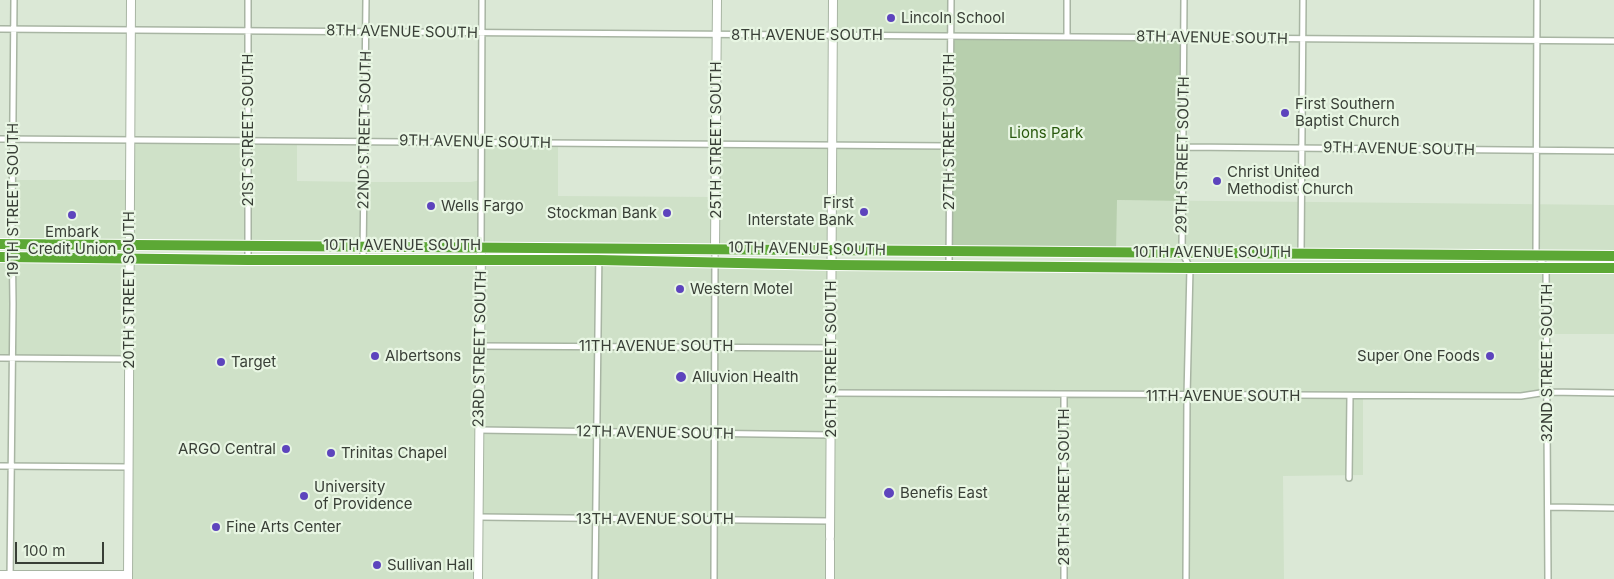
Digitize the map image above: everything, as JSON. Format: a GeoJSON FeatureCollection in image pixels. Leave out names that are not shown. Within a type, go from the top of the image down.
{"type":"FeatureCollection","features":[{"type":"Feature","properties":{"kind":"highway","name":"10TH AVENUE SOUTH"},"geometry":{"type":"LineString","coordinates":[[0,244],[481,246],[1614,256]]}},
{"type":"Feature","properties":{"kind":"highway","name":"10TH AVENUE SOUTH"},"geometry":{"type":"LineString","coordinates":[[0,257],[248,260],[598,260],[832,265],[949,264],[1190,268],[1614,268]]}},
{"type":"Feature","properties":{"kind":"street","name":"19TH STREET SOUTH"},"geometry":{"type":"LineString","coordinates":[[10,577],[14,0]]}},
{"type":"Feature","properties":{"kind":"street","name":"20TH STREET SOUTH"},"geometry":{"type":"LineString","coordinates":[[128,577],[131,0]]}},
{"type":"Feature","properties":{"kind":"street","name":"21ST STREET SOUTH"},"geometry":{"type":"LineString","coordinates":[[248,0],[248,260]]}},
{"type":"Feature","properties":{"kind":"street","name":"22ND STREET SOUTH"},"geometry":{"type":"LineString","coordinates":[[364,259],[366,0]]}},
{"type":"Feature","properties":{"kind":"street","name":"23RD STREET SOUTH"},"geometry":{"type":"LineString","coordinates":[[478,579],[482,0]]}},
{"type":"Feature","properties":{"kind":"street","name":"25TH STREET SOUTH"},"geometry":{"type":"LineString","coordinates":[[714,579],[717,0]]}},
{"type":"Feature","properties":{"kind":"street","name":"26TH STREET SOUTH"},"geometry":{"type":"LineString","coordinates":[[830,579],[833,0]]}},
{"type":"Feature","properties":{"kind":"street","name":"27TH STREET SOUTH"},"geometry":{"type":"LineString","coordinates":[[949,264],[951,0]]}},
{"type":"Feature","properties":{"kind":"street"},"geometry":{"type":"LineString","coordinates":[[1067,0],[1067,37]]}},
{"type":"Feature","properties":{"kind":"street","name":"29TH STREET SOUTH"},"geometry":{"type":"LineString","coordinates":[[1184,0],[1182,252],[1190,268],[1186,579]]}},
{"type":"Feature","properties":{"kind":"street"},"geometry":{"type":"LineString","coordinates":[[1301,253],[1303,0]]}},
{"type":"Feature","properties":{"kind":"street"},"geometry":{"type":"LineString","coordinates":[[1536,255],[1537,0]]}},
{"type":"Feature","properties":{"kind":"street","name":"8TH AVENUE SOUTH"},"geometry":{"type":"LineString","coordinates":[[0,30],[248,30],[1614,41]]}},
{"type":"Feature","properties":{"kind":"street","name":"9TH AVENUE SOUTH"},"geometry":{"type":"LineString","coordinates":[[0,139],[949,146]]}},
{"type":"Feature","properties":{"kind":"street","name":"9TH AVENUE SOUTH"},"geometry":{"type":"LineString","coordinates":[[1184,147],[1614,151]]}},
{"type":"Feature","properties":{"kind":"street"},"geometry":{"type":"LineString","coordinates":[[595,579],[599,247]]}},
{"type":"Feature","properties":{"kind":"street","name":"32ND STREET SOUTH"},"geometry":{"type":"LineString","coordinates":[[1536,255],[1546,267],[1548,579]]}},
{"type":"Feature","properties":{"kind":"street","name":"11TH AVENUE SOUTH"},"geometry":{"type":"LineString","coordinates":[[480,346],[831,348]]}},
{"type":"Feature","properties":{"kind":"street"},"geometry":{"type":"LineString","coordinates":[[0,358],[129,359]]}},
{"type":"Feature","properties":{"kind":"street","name":"11TH AVENUE SOUTH"},"geometry":{"type":"LineString","coordinates":[[831,393],[1520,396],[1547,392],[1614,393]]}},
{"type":"Feature","properties":{"kind":"street","name":"28TH STREET SOUTH"},"geometry":{"type":"LineString","coordinates":[[1064,395],[1064,579]]}},
{"type":"Feature","properties":{"kind":"street"},"geometry":{"type":"LineString","coordinates":[[1349,478],[1350,396]]}},
{"type":"Feature","properties":{"kind":"street","name":"12TH AVENUE SOUTH"},"geometry":{"type":"LineString","coordinates":[[479,430],[831,435]]}},
{"type":"Feature","properties":{"kind":"street"},"geometry":{"type":"LineString","coordinates":[[0,466],[128,467]]}},
{"type":"Feature","properties":{"kind":"street"},"geometry":{"type":"LineString","coordinates":[[1548,507],[1614,508]]}},
{"type":"Feature","properties":{"kind":"street","name":"13TH AVENUE SOUTH"},"geometry":{"type":"LineString","coordinates":[[479,517],[830,521]]}},
{"type":"Feature","properties":{"kind":"street"},"geometry":{"type":"LineString","coordinates":[[0,575],[10,577],[128,577]]}},
{"type":"Feature","properties":{"kind":"shaded area","name":"Lincoln School"},"geometry":{"type":"Polygon","coordinates":[[[833,0],[950,0],[950,37],[833,36],[833,0]]]}},
{"type":"Feature","properties":{"kind":"shaded area"},"geometry":{"type":"Polygon","coordinates":[[[130,139],[297,140],[297,181],[364,182],[471,182],[481,180],[481,142],[558,143],[558,196],[715,197],[715,144],[949,146],[948,251],[12,244],[13,180],[130,180],[130,139]]]}},
{"type":"Feature","properties":{"kind":"shaded area"},"geometry":{"type":"Polygon","coordinates":[[[1116,200],[1614,205],[1614,256],[1116,252],[1116,200]]]}},
{"type":"Feature","properties":{"kind":"shaded area"},"geometry":{"type":"Polygon","coordinates":[[[0,257],[1614,268],[1614,334],[1547,334],[1547,392],[1521,396],[1363,396],[1363,475],[1283,476],[1284,579],[595,579],[596,519],[479,517],[478,579],[128,579],[129,359],[0,358],[0,257]]]}},
{"type":"Feature","properties":{"kind":"green space","name":"Lions Park"},"geometry":{"type":"Polygon","coordinates":[[[950,37],[1184,38],[1183,201],[1117,200],[1116,252],[948,251],[950,37]]]}},
{"type":"Feature","properties":{"kind":"place","name":"Lincoln School"},"geometry":{"type":"Point","coordinates":[891,18]}},
{"type":"Feature","properties":{"kind":"place","name":"First Southern Baptist Church"},"geometry":{"type":"Point","coordinates":[1285,113]}},
{"type":"Feature","properties":{"kind":"place","name":"Christ United Methodist Church"},"geometry":{"type":"Point","coordinates":[1217,181]}},
{"type":"Feature","properties":{"kind":"place","name":"Wells Fargo"},"geometry":{"type":"Point","coordinates":[431,206]}},
{"type":"Feature","properties":{"kind":"place","name":"First Interstate Bank"},"geometry":{"type":"Point","coordinates":[864,212]}},
{"type":"Feature","properties":{"kind":"place","name":"Stockman Bank"},"geometry":{"type":"Point","coordinates":[667,213]}},
{"type":"Feature","properties":{"kind":"place","name":"Embark Credit Union"},"geometry":{"type":"Point","coordinates":[72,215]}},
{"type":"Feature","properties":{"kind":"place","name":"Western Motel"},"geometry":{"type":"Point","coordinates":[680,289]}},
{"type":"Feature","properties":{"kind":"place","name":"Albertsons"},"geometry":{"type":"Point","coordinates":[375,356]}},
{"type":"Feature","properties":{"kind":"place","name":"Super One Foods"},"geometry":{"type":"Point","coordinates":[1490,356]}},
{"type":"Feature","properties":{"kind":"place","name":"Target"},"geometry":{"type":"Point","coordinates":[221,362]}},
{"type":"Feature","properties":{"kind":"place","name":"Alluvion Health"},"geometry":{"type":"Point","coordinates":[681,377]}},
{"type":"Feature","properties":{"kind":"place","name":"ARGO Central"},"geometry":{"type":"Point","coordinates":[286,449]}},
{"type":"Feature","properties":{"kind":"place","name":"Trinitas Chapel"},"geometry":{"type":"Point","coordinates":[331,453]}},
{"type":"Feature","properties":{"kind":"place","name":"Benefis East"},"geometry":{"type":"Point","coordinates":[889,493]}},
{"type":"Feature","properties":{"kind":"place","name":"University of Providence"},"geometry":{"type":"Point","coordinates":[304,496]}},
{"type":"Feature","properties":{"kind":"place","name":"Fine Arts Center"},"geometry":{"type":"Point","coordinates":[216,527]}},
{"type":"Feature","properties":{"kind":"place","name":"Sullivan Hall"},"geometry":{"type":"Point","coordinates":[377,565]}}]}
